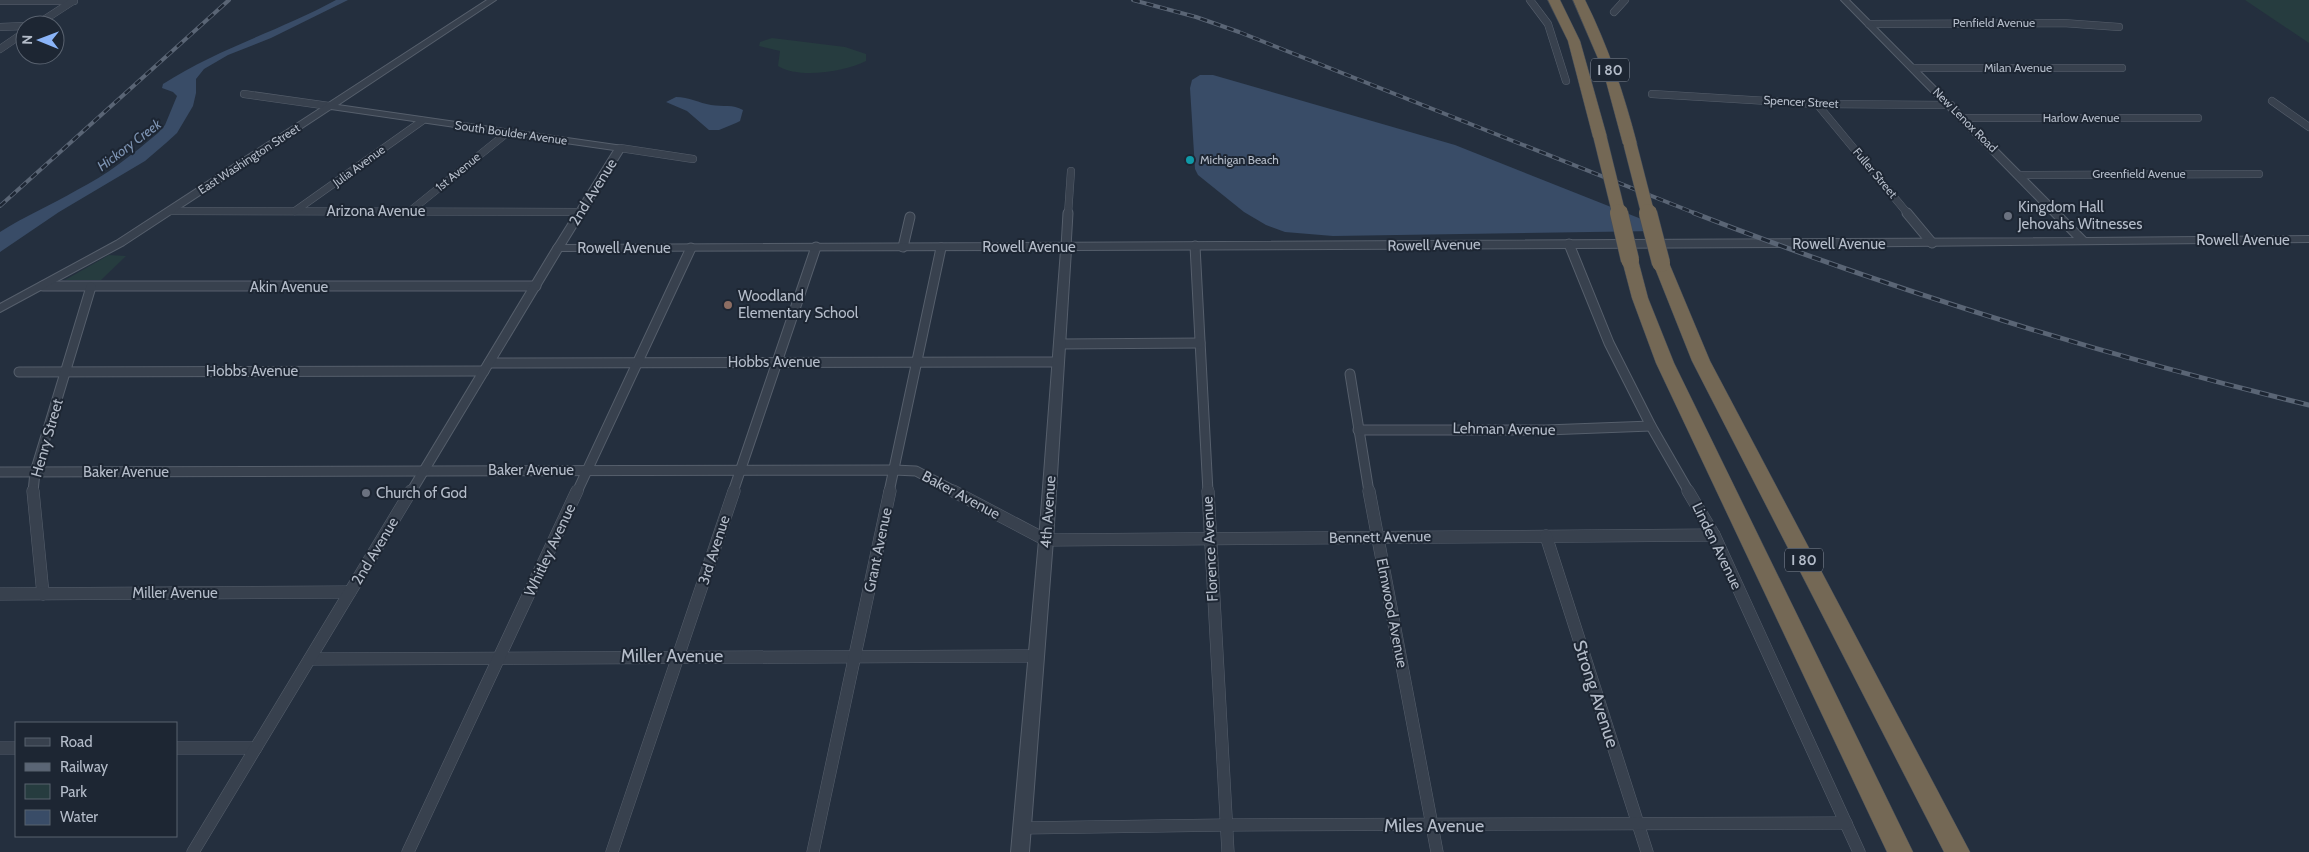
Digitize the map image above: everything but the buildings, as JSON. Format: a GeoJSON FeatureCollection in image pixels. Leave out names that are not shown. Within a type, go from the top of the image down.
{"type":"FeatureCollection","features":[{"type":"Feature","properties":{"kind":"highway","name":"I 80"},"geometry":{"type":"LineString","coordinates":[[1554,0],[1574,41],[1640,298],[1669,371],[1900,852]]}},
{"type":"Feature","properties":{"kind":"highway","name":"I 80"},"geometry":{"type":"LineString","coordinates":[[1579,0],[1597,34],[1616,86],[1661,263],[1701,361],[1957,852]]}},
{"type":"Feature","properties":{"kind":"street"},"geometry":{"type":"LineString","coordinates":[[0,0],[74,0]]}},
{"type":"Feature","properties":{"kind":"street"},"geometry":{"type":"LineString","coordinates":[[51,15],[74,0]]}},
{"type":"Feature","properties":{"kind":"street","name":"East Washington Street"},"geometry":{"type":"LineString","coordinates":[[0,309],[120,243],[171,211],[492,0]]}},
{"type":"Feature","properties":{"kind":"street"},"geometry":{"type":"LineString","coordinates":[[1530,0],[1548,24],[1566,81]]}},
{"type":"Feature","properties":{"kind":"street"},"geometry":{"type":"LineString","coordinates":[[1614,12],[1622,5],[1624,0]]}},
{"type":"Feature","properties":{"kind":"street","name":"New Lenox Road"},"geometry":{"type":"LineString","coordinates":[[1845,0],[1914,68],[2082,241]]}},
{"type":"Feature","properties":{"kind":"street","name":"Penfield Avenue"},"geometry":{"type":"LineString","coordinates":[[1869,24],[2063,23],[2119,26]]}},
{"type":"Feature","properties":{"kind":"street"},"geometry":{"type":"LineString","coordinates":[[0,26],[15,26]]}},
{"type":"Feature","properties":{"kind":"street"},"geometry":{"type":"LineString","coordinates":[[0,49],[15,39]]}},
{"type":"Feature","properties":{"kind":"street","name":"Milan Avenue"},"geometry":{"type":"LineString","coordinates":[[1914,68],[2122,68]]}},
{"type":"Feature","properties":{"kind":"street"},"geometry":{"type":"LineString","coordinates":[[244,94],[330,106]]}},
{"type":"Feature","properties":{"kind":"street","name":"Spencer Street"},"geometry":{"type":"LineString","coordinates":[[1652,94],[1817,104],[1951,106]]}},
{"type":"Feature","properties":{"kind":"street"},"geometry":{"type":"LineString","coordinates":[[2272,101],[2309,127]]}},
{"type":"Feature","properties":{"kind":"street","name":"Fuller Street"},"geometry":{"type":"LineString","coordinates":[[1817,104],[1932,243]]}},
{"type":"Feature","properties":{"kind":"street","name":"South Boulder Avenue"},"geometry":{"type":"LineString","coordinates":[[330,106],[692,159]]}},
{"type":"Feature","properties":{"kind":"street","name":"Harlow Avenue"},"geometry":{"type":"LineString","coordinates":[[1963,118],[2198,118]]}},
{"type":"Feature","properties":{"kind":"street","name":"Julia Avenue"},"geometry":{"type":"LineString","coordinates":[[295,211],[422,120]]}},
{"type":"Feature","properties":{"kind":"street","name":"1st Avenue"},"geometry":{"type":"LineString","coordinates":[[409,212],[508,132]]}},
{"type":"Feature","properties":{"kind":"street","name":"2nd Avenue"},"geometry":{"type":"LineString","coordinates":[[193,852],[620,148]]}},
{"type":"Feature","properties":{"kind":"street","name":"4th Avenue"},"geometry":{"type":"LineString","coordinates":[[1020,852],[1046,540],[1071,171]]}},
{"type":"Feature","properties":{"kind":"street","name":"Greenfield Avenue"},"geometry":{"type":"LineString","coordinates":[[2019,175],[2258,174]]}},
{"type":"Feature","properties":{"kind":"street","name":"Arizona Avenue"},"geometry":{"type":"LineString","coordinates":[[171,211],[580,212]]}},
{"type":"Feature","properties":{"kind":"street"},"geometry":{"type":"LineString","coordinates":[[903,247],[910,217]]}},
{"type":"Feature","properties":{"kind":"street","name":"Rowell Avenue"},"geometry":{"type":"LineString","coordinates":[[558,248],[1932,243],[2309,239]]}},
{"type":"Feature","properties":{"kind":"street","name":"Linden Avenue"},"geometry":{"type":"LineString","coordinates":[[1569,244],[1609,343],[1651,426],[1714,535],[1860,852]]}},
{"type":"Feature","properties":{"kind":"street","name":"Florence Avenue"},"geometry":{"type":"LineString","coordinates":[[1195,246],[1228,852]]}},
{"type":"Feature","properties":{"kind":"street","name":"3rd Avenue"},"geometry":{"type":"LineString","coordinates":[[612,852],[816,247]]}},
{"type":"Feature","properties":{"kind":"street","name":"Whitley Avenue"},"geometry":{"type":"LineString","coordinates":[[408,852],[691,248]]}},
{"type":"Feature","properties":{"kind":"street","name":"Grant Avenue"},"geometry":{"type":"LineString","coordinates":[[813,852],[941,248]]}},
{"type":"Feature","properties":{"kind":"street","name":"Akin Avenue"},"geometry":{"type":"LineString","coordinates":[[43,286],[536,286]]}},
{"type":"Feature","properties":{"kind":"street","name":"Henry Street"},"geometry":{"type":"LineString","coordinates":[[43,594],[34,488],[35,472],[67,372],[91,287]]}},
{"type":"Feature","properties":{"kind":"street"},"geometry":{"type":"LineString","coordinates":[[1060,344],[1200,343]]}},
{"type":"Feature","properties":{"kind":"street","name":"Hobbs Avenue"},"geometry":{"type":"LineString","coordinates":[[19,372],[486,367],[638,363],[1059,362]]}},
{"type":"Feature","properties":{"kind":"street","name":"Elmwood Avenue"},"geometry":{"type":"LineString","coordinates":[[1350,374],[1377,536],[1437,852]]}},
{"type":"Feature","properties":{"kind":"street","name":"Lehman Avenue"},"geometry":{"type":"LineString","coordinates":[[1358,430],[1546,430],[1651,426]]}},
{"type":"Feature","properties":{"kind":"street","name":"Baker Avenue"},"geometry":{"type":"LineString","coordinates":[[0,472],[916,471],[1046,540]]}},
{"type":"Feature","properties":{"kind":"street","name":"Bennett Avenue"},"geometry":{"type":"LineString","coordinates":[[1046,540],[1377,536],[1714,535]]}},
{"type":"Feature","properties":{"kind":"street","name":"Strong Avenue"},"geometry":{"type":"LineString","coordinates":[[1546,536],[1647,852]]}},
{"type":"Feature","properties":{"kind":"street","name":"Miller Avenue"},"geometry":{"type":"LineString","coordinates":[[0,594],[350,592]]}},
{"type":"Feature","properties":{"kind":"street","name":"Miller Avenue"},"geometry":{"type":"LineString","coordinates":[[310,659],[1035,656]]}},
{"type":"Feature","properties":{"kind":"street"},"geometry":{"type":"LineString","coordinates":[[1,748],[15,748]]}},
{"type":"Feature","properties":{"kind":"street"},"geometry":{"type":"LineString","coordinates":[[178,748],[256,748]]}},
{"type":"Feature","properties":{"kind":"street","name":"Miles Avenue"},"geometry":{"type":"LineString","coordinates":[[1021,828],[1226,825],[1432,826],[1846,823]]}},
{"type":"Feature","properties":{"kind":"green space"},"geometry":{"type":"Polygon","coordinates":[[[2245,0],[2309,0],[2309,43],[2245,0]]]}},
{"type":"Feature","properties":{"kind":"green space"},"geometry":{"type":"Polygon","coordinates":[[[772,38],[845,47],[866,54],[866,61],[822,73],[787,70],[778,66],[780,51],[759,46],[760,42],[772,38]]]}},
{"type":"Feature","properties":{"kind":"green space"},"geometry":{"type":"Polygon","coordinates":[[[109,255],[126,256],[101,280],[65,280],[109,255]]]}},
{"type":"Feature","properties":{"kind":"water"},"geometry":{"type":"Polygon","coordinates":[[[336,0],[348,0],[271,38],[228,55],[204,69],[196,79],[196,93],[193,106],[177,133],[166,143],[145,161],[59,212],[0,252],[0,232],[99,178],[158,133],[165,125],[177,96],[173,92],[162,88],[163,84],[205,60],[336,0]]]}},
{"type":"Feature","properties":{"kind":"water"},"geometry":{"type":"Polygon","coordinates":[[[1200,75],[1213,75],[1455,145],[1659,226],[1657,231],[1333,236],[1285,232],[1266,225],[1244,212],[1198,175],[1195,169],[1190,88],[1192,80],[1200,75]]]}},
{"type":"Feature","properties":{"kind":"water"},"geometry":{"type":"Polygon","coordinates":[[[676,97],[711,105],[739,108],[743,110],[740,121],[719,130],[709,130],[687,111],[666,102],[676,97]]]}},
{"type":"Feature","properties":{"kind":"railway"},"geometry":{"type":"LineString","coordinates":[[0,206],[229,0]]}},
{"type":"Feature","properties":{"kind":"railway"},"geometry":{"type":"LineString","coordinates":[[1133,0],[1196,17],[1239,32],[1697,214]]}},
{"type":"Feature","properties":{"kind":"railway"},"geometry":{"type":"LineString","coordinates":[[1694,213],[1845,269],[1998,319],[2153,364],[2309,405]]}},
{"type":"Feature","properties":{"kind":"place","name":"Michigan Beach"},"geometry":{"type":"Point","coordinates":[1190,160]}},
{"type":"Feature","properties":{"kind":"place","name":"Kingdom Hall Jehovahs Witnesses"},"geometry":{"type":"Point","coordinates":[2008,216]}},
{"type":"Feature","properties":{"kind":"place","name":"Woodland Elementary School"},"geometry":{"type":"Point","coordinates":[728,305]}},
{"type":"Feature","properties":{"kind":"place","name":"Church of God"},"geometry":{"type":"Point","coordinates":[366,493]}},
{"type":"Feature","properties":{"kind":"water label","name":"Hickory Creek"},"geometry":{"type":"Point","coordinates":[129,145]}}]}
